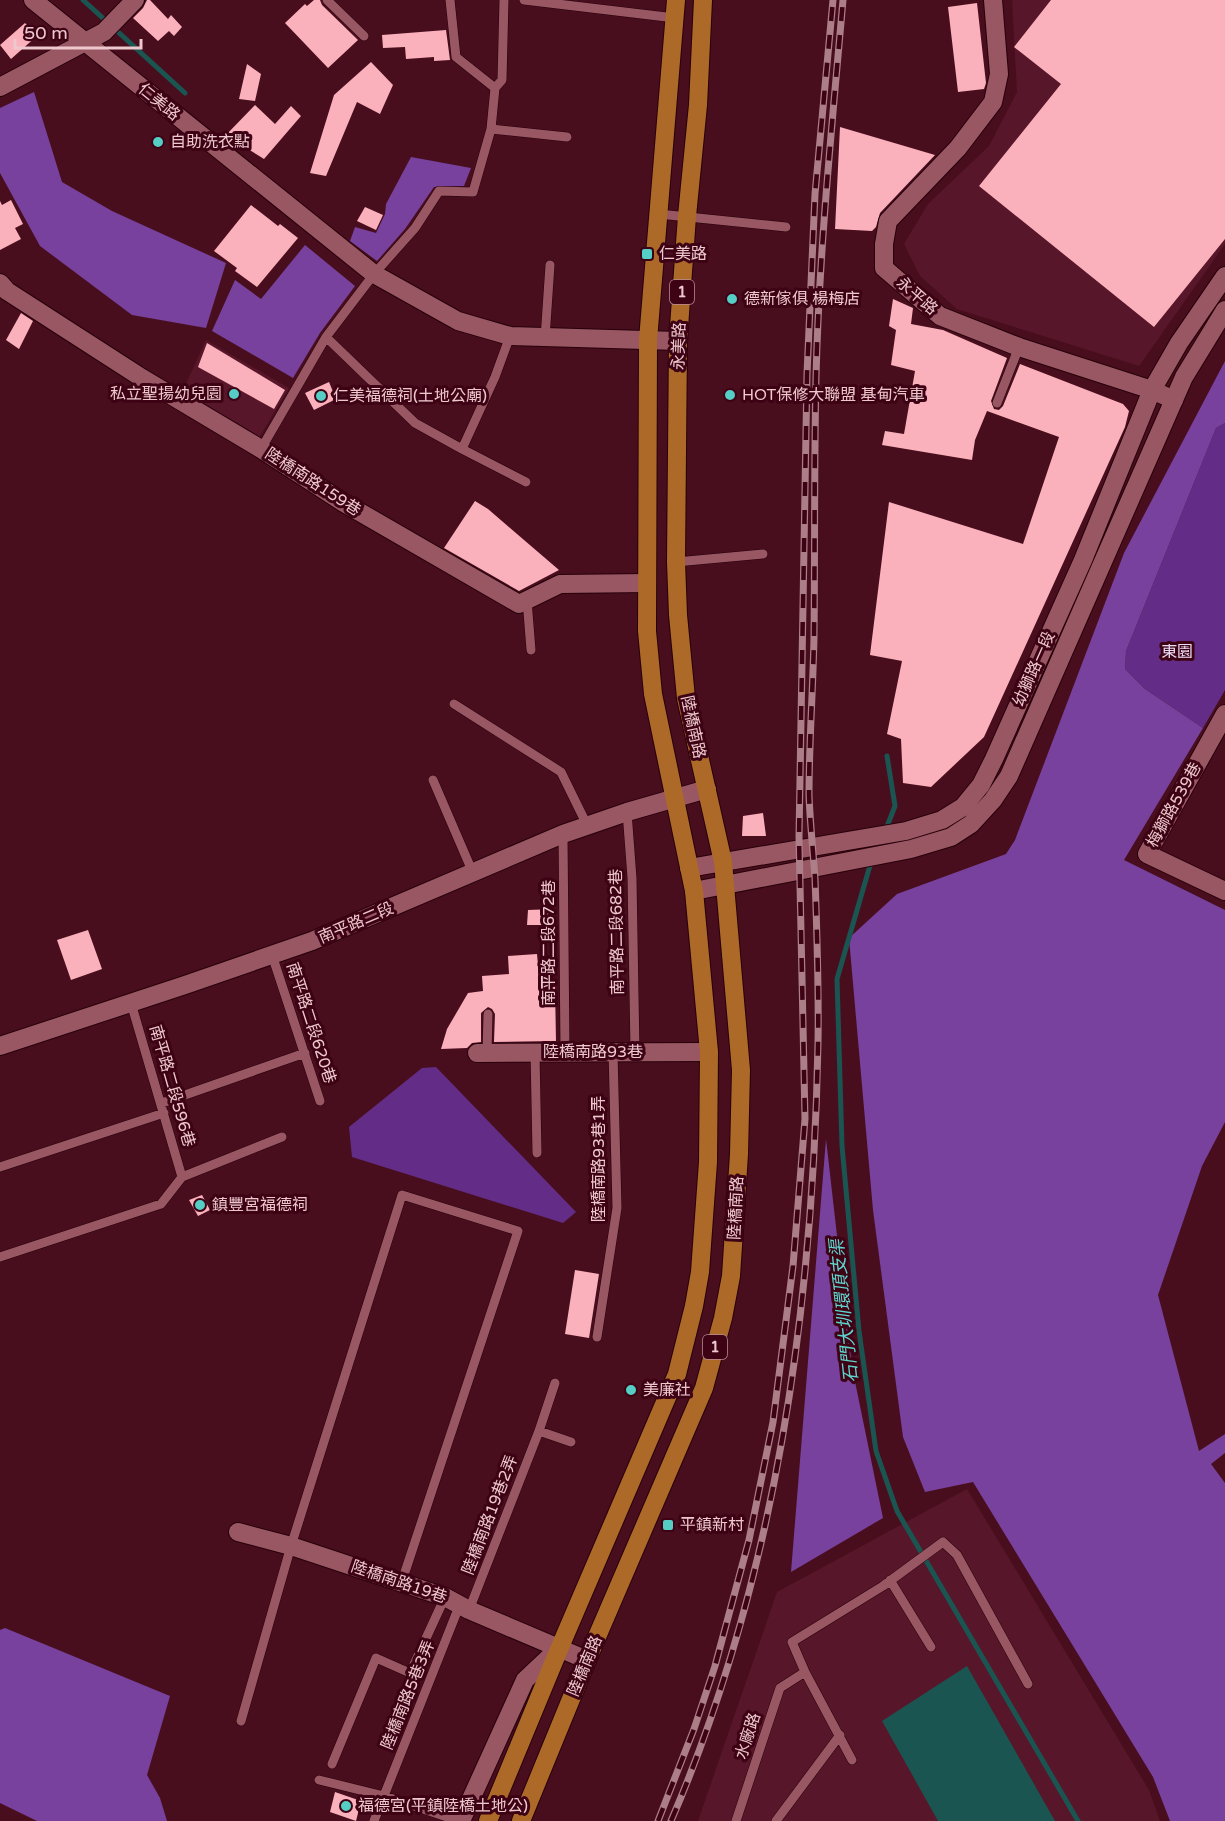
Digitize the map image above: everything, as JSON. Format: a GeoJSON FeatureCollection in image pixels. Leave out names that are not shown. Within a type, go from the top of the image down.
{"type":"FeatureCollection","features":[{"type":"Feature","properties":{"kind":"main road","name":"永美路"},"geometry":{"type":"LineString","coordinates":[[677,585],[678,341],[687,216],[699,105],[703,0]]}},
{"type":"Feature","properties":{"kind":"main road","name":"永美路"},"geometry":{"type":"LineString","coordinates":[[647,584],[648,340],[675,9]]}},
{"type":"Feature","properties":{"kind":"main road","name":"陸橋南路"},"geometry":{"type":"LineString","coordinates":[[488,1821],[560,1647],[630,1468],[677,1374],[700,1272],[708,1162],[709,1052],[694,891],[653,694],[647,631],[647,584]]}},
{"type":"Feature","properties":{"kind":"main road","name":"陸橋南路"},"geometry":{"type":"LineString","coordinates":[[521,1821],[587,1660],[704,1388],[723,1318],[731,1276],[739,1154],[741,1070],[723,862],[686,698],[677,585]]}},
{"type":"Feature","properties":{"kind":"street","name":"仁美路"},"geometry":{"type":"LineString","coordinates":[[33,0],[374,274],[458,321],[510,336],[678,341]]}},
{"type":"Feature","properties":{"kind":"street"},"geometry":{"type":"LineString","coordinates":[[0,87],[110,25],[135,0]]}},
{"type":"Feature","properties":{"kind":"street","name":"永平路"},"geometry":{"type":"LineString","coordinates":[[993,0],[999,74],[993,102],[958,148],[888,221],[884,244],[884,268],[940,316],[1019,347],[1152,390],[1174,400]]}},
{"type":"Feature","properties":{"kind":"street","name":"幼獅路一段"},"geometry":{"type":"LineString","coordinates":[[689,868],[906,831],[942,820],[963,807],[981,785],[994,759],[1083,560],[1152,390],[1179,343],[1225,276]]}},
{"type":"Feature","properties":{"kind":"street","name":"陸橋南路159巷"},"geometry":{"type":"LineString","coordinates":[[0,283],[7,291],[84,342],[261,448],[344,503],[519,604],[527,600]]}},
{"type":"Feature","properties":{"kind":"street","name":"幼獅路一段"},"geometry":{"type":"LineString","coordinates":[[694,891],[911,849],[951,837],[971,824],[993,800],[1009,776],[1174,400],[1193,360],[1225,310]]}},
{"type":"Feature","properties":{"kind":"street"},"geometry":{"type":"LineString","coordinates":[[527,600],[560,584],[647,584]]}},
{"type":"Feature","properties":{"kind":"street","name":"梅獅路539巷"},"geometry":{"type":"LineString","coordinates":[[1225,714],[1147,854],[1225,891]]}},
{"type":"Feature","properties":{"kind":"street","name":"南平路二段"},"geometry":{"type":"LineString","coordinates":[[0,1046],[312,941],[563,834],[706,789]]}},
{"type":"Feature","properties":{"kind":"street","name":"陸橋南路93巷"},"geometry":{"type":"LineString","coordinates":[[482,1053],[709,1052]]}},
{"type":"Feature","properties":{"kind":"street","name":"陸橋南路19巷"},"geometry":{"type":"LineString","coordinates":[[238,1532],[402,1581],[587,1660]]}},
{"type":"Feature","properties":{"kind":"street","name":"陸橋南路"},"geometry":{"type":"LineString","coordinates":[[460,1821],[525,1680],[560,1647]]}},
{"type":"Feature","properties":{"kind":"lane"},"geometry":{"type":"LineString","coordinates":[[327,0],[364,36]]}},
{"type":"Feature","properties":{"kind":"lane"},"geometry":{"type":"LineString","coordinates":[[450,0],[456,57],[495,88]]}},
{"type":"Feature","properties":{"kind":"lane"},"geometry":{"type":"LineString","coordinates":[[261,448],[326,338],[374,274],[416,228],[439,191],[473,192],[491,129],[495,88],[502,80],[504,0]]}},
{"type":"Feature","properties":{"kind":"lane"},"geometry":{"type":"LineString","coordinates":[[524,0],[675,9]]}},
{"type":"Feature","properties":{"kind":"lane"},"geometry":{"type":"LineString","coordinates":[[491,129],[567,137]]}},
{"type":"Feature","properties":{"kind":"lane"},"geometry":{"type":"LineString","coordinates":[[659,214],[786,226]]}},
{"type":"Feature","properties":{"kind":"lane"},"geometry":{"type":"LineString","coordinates":[[545,338],[550,265]]}},
{"type":"Feature","properties":{"kind":"lane"},"geometry":{"type":"LineString","coordinates":[[462,450],[495,378],[510,336]]}},
{"type":"Feature","properties":{"kind":"lane"},"geometry":{"type":"LineString","coordinates":[[326,338],[415,423],[526,482]]}},
{"type":"Feature","properties":{"kind":"lane"},"geometry":{"type":"LineString","coordinates":[[997,402],[1019,347]]}},
{"type":"Feature","properties":{"kind":"lane"},"geometry":{"type":"LineString","coordinates":[[676,562],[763,554]]}},
{"type":"Feature","properties":{"kind":"lane"},"geometry":{"type":"LineString","coordinates":[[527,600],[531,650]]}},
{"type":"Feature","properties":{"kind":"lane"},"geometry":{"type":"LineString","coordinates":[[454,704],[561,772],[587,825]]}},
{"type":"Feature","properties":{"kind":"lane"},"geometry":{"type":"LineString","coordinates":[[433,780],[473,873]]}},
{"type":"Feature","properties":{"kind":"lane","name":"南平路二段682巷"},"geometry":{"type":"LineString","coordinates":[[627,812],[632,878],[635,1052]]}},
{"type":"Feature","properties":{"kind":"lane","name":"南平路二段672巷"},"geometry":{"type":"LineString","coordinates":[[563,834],[565,1052]]}},
{"type":"Feature","properties":{"kind":"lane","name":"南平路二段620巷"},"geometry":{"type":"LineString","coordinates":[[272,955],[320,1101]]}},
{"type":"Feature","properties":{"kind":"lane","name":"南平路二段596巷"},"geometry":{"type":"LineString","coordinates":[[131,1003],[182,1178]]}},
{"type":"Feature","properties":{"kind":"lane"},"geometry":{"type":"LineString","coordinates":[[482,1053],[488,1014]]}},
{"type":"Feature","properties":{"kind":"lane","name":"陸橋南路93巷1弄"},"geometry":{"type":"LineString","coordinates":[[597,1337],[617,1208],[613,1052]]}},
{"type":"Feature","properties":{"kind":"lane"},"geometry":{"type":"LineString","coordinates":[[0,1167],[163,1108],[304,1053]]}},
{"type":"Feature","properties":{"kind":"lane"},"geometry":{"type":"LineString","coordinates":[[535,1053],[537,1153]]}},
{"type":"Feature","properties":{"kind":"lane"},"geometry":{"type":"LineString","coordinates":[[0,1257],[161,1204],[182,1178],[282,1137]]}},
{"type":"Feature","properties":{"kind":"lane"},"geometry":{"type":"LineString","coordinates":[[241,1721],[291,1546],[402,1196],[518,1231],[402,1581]]}},
{"type":"Feature","properties":{"kind":"lane","name":"陸橋南路19巷2弄"},"geometry":{"type":"LineString","coordinates":[[458,1603],[539,1431],[555,1383]]}},
{"type":"Feature","properties":{"kind":"lane"},"geometry":{"type":"LineString","coordinates":[[539,1431],[571,1442]]}},
{"type":"Feature","properties":{"kind":"lane"},"geometry":{"type":"LineString","coordinates":[[852,1760],[805,1672],[792,1642],[890,1580],[943,1542],[957,1555],[1028,1684]]}},
{"type":"Feature","properties":{"kind":"lane"},"geometry":{"type":"LineString","coordinates":[[890,1580],[932,1647]]}},
{"type":"Feature","properties":{"kind":"lane"},"geometry":{"type":"LineString","coordinates":[[332,1764],[376,1658],[410,1673],[458,1603]]}},
{"type":"Feature","properties":{"kind":"lane","name":"陸橋南路5巷3弄"},"geometry":{"type":"LineString","coordinates":[[374,1821],[458,1603]]}},
{"type":"Feature","properties":{"kind":"lane","name":"水廠路"},"geometry":{"type":"LineString","coordinates":[[736,1821],[780,1688],[805,1672]]}},
{"type":"Feature","properties":{"kind":"lane"},"geometry":{"type":"LineString","coordinates":[[776,1821],[840,1735]]}},
{"type":"Feature","properties":{"kind":"lane"},"geometry":{"type":"LineString","coordinates":[[319,1780],[384,1797],[460,1821]]}},
{"type":"Feature","properties":{"kind":"shaded area"},"geometry":{"type":"Polygon","coordinates":[[[1012,0],[1225,0],[1225,244],[1139,366],[957,309],[920,276],[904,244],[928,204],[989,146],[1017,92],[1012,0]]]}},
{"type":"Feature","properties":{"kind":"shaded area"},"geometry":{"type":"Polygon","coordinates":[[[34,92],[62,182],[112,211],[226,263],[206,328],[132,315],[40,246],[0,173],[0,108],[34,92]]]}},
{"type":"Feature","properties":{"kind":"shaded area"},"geometry":{"type":"Polygon","coordinates":[[[411,157],[471,168],[464,186],[434,187],[405,229],[377,261],[350,241],[355,227],[376,233],[385,214],[386,204],[411,157]]]}},
{"type":"Feature","properties":{"kind":"shaded area"},"geometry":{"type":"Polygon","coordinates":[[[305,245],[355,286],[320,333],[293,378],[212,331],[235,280],[261,299],[305,245]]]}},
{"type":"Feature","properties":{"kind":"shaded area","name":"私立聖揚幼兒園"},"geometry":{"type":"Polygon","coordinates":[[[206,340],[289,388],[257,441],[179,399],[206,340]]]}},
{"type":"Feature","properties":{"kind":"shaded area"},"geometry":{"type":"Polygon","coordinates":[[[1225,361],[1225,423],[1216,428],[1126,651],[1125,669],[1145,689],[1203,728],[1124,860],[1225,910],[1225,1122],[1202,1166],[1158,1295],[1199,1451],[1225,1434],[1225,1453],[1211,1464],[1225,1483],[1225,1821],[1170,1821],[1153,1777],[973,1482],[925,1492],[903,1437],[873,1210],[849,938],[897,894],[1006,854],[1015,840],[1124,553],[1225,361]]]}},
{"type":"Feature","properties":{"kind":"shaded area"},"geometry":{"type":"Polygon","coordinates":[[[826,1139],[852,1367],[883,1518],[791,1572],[826,1139]]]}},
{"type":"Feature","properties":{"kind":"shaded area"},"geometry":{"type":"Polygon","coordinates":[[[967,1489],[1149,1790],[1160,1821],[698,1821],[777,1592],[967,1489]]]}},
{"type":"Feature","properties":{"kind":"shaded area"},"geometry":{"type":"Polygon","coordinates":[[[5,1628],[170,1696],[147,1775],[160,1798],[167,1821],[37,1821],[0,1803],[0,1630],[5,1628]]]}},
{"type":"Feature","properties":{"kind":"green space","name":"東園"},"geometry":{"type":"Polygon","coordinates":[[[1225,423],[1225,690],[1203,728],[1145,689],[1125,669],[1126,651],[1216,428],[1225,423]]]}},
{"type":"Feature","properties":{"kind":"green space"},"geometry":{"type":"Polygon","coordinates":[[[436,1067],[576,1212],[563,1223],[352,1157],[349,1127],[422,1068],[436,1067]]]}},
{"type":"Feature","properties":{"kind":"water"},"geometry":{"type":"Polygon","coordinates":[[[967,1666],[1055,1821],[938,1821],[882,1721],[967,1666]]]}},
{"type":"Feature","properties":{"kind":"building"},"geometry":{"type":"Polygon","coordinates":[[[147,0],[150,0],[168,19],[171,15],[182,27],[174,36],[169,31],[158,41],[133,18],[147,0]]]}},
{"type":"Feature","properties":{"kind":"building"},"geometry":{"type":"Polygon","coordinates":[[[314,0],[320,0],[322,5],[358,40],[328,68],[285,23],[305,4],[307,6],[314,0]]]}},
{"type":"Feature","properties":{"kind":"building"},"geometry":{"type":"Polygon","coordinates":[[[1051,0],[1225,0],[1225,239],[1154,327],[979,186],[1061,84],[1014,47],[1051,0]]]}},
{"type":"Feature","properties":{"kind":"building"},"geometry":{"type":"Polygon","coordinates":[[[977,3],[986,83],[984,89],[958,92],[948,7],[977,3]]]}},
{"type":"Feature","properties":{"kind":"building"},"geometry":{"type":"Polygon","coordinates":[[[25,23],[37,36],[11,59],[0,45],[25,23]]]}},
{"type":"Feature","properties":{"kind":"building"},"geometry":{"type":"Polygon","coordinates":[[[446,30],[450,60],[434,61],[434,57],[406,59],[405,47],[383,48],[382,35],[446,30]]]}},
{"type":"Feature","properties":{"kind":"building"},"geometry":{"type":"Polygon","coordinates":[[[371,62],[393,85],[380,114],[357,102],[326,176],[310,173],[334,95],[371,62]]]}},
{"type":"Feature","properties":{"kind":"building"},"geometry":{"type":"Polygon","coordinates":[[[247,64],[261,74],[255,101],[239,99],[247,64]]]}},
{"type":"Feature","properties":{"kind":"building"},"geometry":{"type":"Polygon","coordinates":[[[255,105],[275,124],[291,106],[301,116],[264,159],[226,135],[255,105]]]}},
{"type":"Feature","properties":{"kind":"building"},"geometry":{"type":"Polygon","coordinates":[[[840,127],[935,155],[880,213],[876,227],[872,231],[835,229],[840,127]]]}},
{"type":"Feature","properties":{"kind":"building"},"geometry":{"type":"Polygon","coordinates":[[[11,200],[23,224],[15,228],[21,239],[0,250],[0,201],[2,205],[11,200]]]}},
{"type":"Feature","properties":{"kind":"building"},"geometry":{"type":"Polygon","coordinates":[[[251,205],[298,238],[257,287],[235,271],[237,268],[214,251],[251,205]]]}},
{"type":"Feature","properties":{"kind":"building"},"geometry":{"type":"Polygon","coordinates":[[[365,207],[383,215],[376,230],[357,221],[365,207]]]}},
{"type":"Feature","properties":{"kind":"building"},"geometry":{"type":"Polygon","coordinates":[[[893,299],[913,308],[911,324],[943,330],[1007,358],[991,401],[994,409],[999,410],[1003,406],[1020,364],[1123,404],[1129,411],[1125,427],[984,737],[931,787],[903,783],[901,739],[887,734],[902,661],[870,655],[889,502],[1023,544],[1059,437],[987,411],[975,440],[972,460],[882,445],[885,431],[904,434],[915,371],[891,365],[896,330],[889,326],[893,299]]]}},
{"type":"Feature","properties":{"kind":"building"},"geometry":{"type":"Polygon","coordinates":[[[21,313],[33,321],[19,349],[6,340],[21,313]]]}},
{"type":"Feature","properties":{"kind":"building"},"geometry":{"type":"Polygon","coordinates":[[[207,343],[285,390],[274,409],[198,367],[207,343]]]}},
{"type":"Feature","properties":{"kind":"building","name":"仁美福德祠(土地公廟)"},"geometry":{"type":"Polygon","coordinates":[[[329,382],[336,399],[314,410],[305,393],[329,382]]]}},
{"type":"Feature","properties":{"kind":"building"},"geometry":{"type":"Polygon","coordinates":[[[475,501],[488,509],[559,570],[519,591],[444,548],[475,501]]]}},
{"type":"Feature","properties":{"kind":"building"},"geometry":{"type":"Polygon","coordinates":[[[763,813],[766,836],[742,836],[743,816],[763,813]]]}},
{"type":"Feature","properties":{"kind":"building"},"geometry":{"type":"Polygon","coordinates":[[[555,909],[555,925],[527,925],[528,910],[555,909]]]}},
{"type":"Feature","properties":{"kind":"building"},"geometry":{"type":"Polygon","coordinates":[[[88,930],[102,969],[71,980],[57,940],[88,930]]]}},
{"type":"Feature","properties":{"kind":"building"},"geometry":{"type":"Polygon","coordinates":[[[537,954],[540,988],[555,987],[556,1041],[494,1042],[495,1014],[488,1007],[481,1013],[481,1042],[472,1043],[467,1048],[441,1049],[447,1029],[468,993],[483,991],[482,976],[509,974],[508,956],[537,954]]]}},
{"type":"Feature","properties":{"kind":"building","name":"鎮豐宮福德祠"},"geometry":{"type":"Polygon","coordinates":[[[202,1195],[210,1210],[198,1216],[189,1200],[202,1195]]]}},
{"type":"Feature","properties":{"kind":"building"},"geometry":{"type":"Polygon","coordinates":[[[575,1270],[599,1274],[589,1338],[565,1334],[575,1270]]]}},
{"type":"Feature","properties":{"kind":"building","name":"福德宮(平鎮陸橋土地公)"},"geometry":{"type":"Polygon","coordinates":[[[335,1792],[361,1801],[356,1821],[330,1812],[335,1792]]]}},
{"type":"Feature","properties":{"kind":"waterway","name":"石門大圳環頂支渠"},"geometry":{"type":"LineString","coordinates":[[83,0],[185,93]]}},
{"type":"Feature","properties":{"kind":"waterway","name":"石門大圳環頂支渠"},"geometry":{"type":"LineString","coordinates":[[886,829],[895,806],[887,756]]}},
{"type":"Feature","properties":{"kind":"waterway","name":"石門大圳環頂支渠"},"geometry":{"type":"LineString","coordinates":[[871,862],[837,979],[842,1146],[859,1331],[876,1451],[897,1511],[1078,1821]]}},
{"type":"Feature","properties":{"kind":"railway"},"geometry":{"type":"LineString","coordinates":[[658,1821],[694,1729],[715,1666],[749,1540],[773,1422],[793,1266],[805,1119],[799,837],[807,374],[815,194],[833,0]]}},
{"type":"Feature","properties":{"kind":"railway"},"geometry":{"type":"LineString","coordinates":[[671,1821],[707,1728],[738,1634],[762,1538],[782,1440],[797,1342],[808,1242],[815,1143],[818,1023],[815,878],[809,795],[814,637],[816,378],[823,236],[843,0]]}},
{"type":"Feature","properties":{"kind":"place","name":"自助洗衣點"},"geometry":{"type":"Point","coordinates":[158,142]}},
{"type":"Feature","properties":{"kind":"place","name":"仁美路"},"geometry":{"type":"Point","coordinates":[647,254]}},
{"type":"Feature","properties":{"kind":"place","name":"德新傢俱 楊梅店"},"geometry":{"type":"Point","coordinates":[732,299]}},
{"type":"Feature","properties":{"kind":"place","name":"私立聖揚幼兒園"},"geometry":{"type":"Point","coordinates":[234,394]}},
{"type":"Feature","properties":{"kind":"place","name":"HOT保修大聯盟 基甸汽車"},"geometry":{"type":"Point","coordinates":[730,395]}},
{"type":"Feature","properties":{"kind":"place","name":"仁美福德祠(土地公廟)"},"geometry":{"type":"Point","coordinates":[321,396]}},
{"type":"Feature","properties":{"kind":"place","name":"鎮豐宮福德祠"},"geometry":{"type":"Point","coordinates":[200,1205]}},
{"type":"Feature","properties":{"kind":"place","name":"美廉社"},"geometry":{"type":"Point","coordinates":[631,1390]}},
{"type":"Feature","properties":{"kind":"place","name":"平鎮新村"},"geometry":{"type":"Point","coordinates":[668,1525]}},
{"type":"Feature","properties":{"kind":"place","name":"福德宮(平鎮陸橋土地公)"},"geometry":{"type":"Point","coordinates":[346,1806]}}]}
